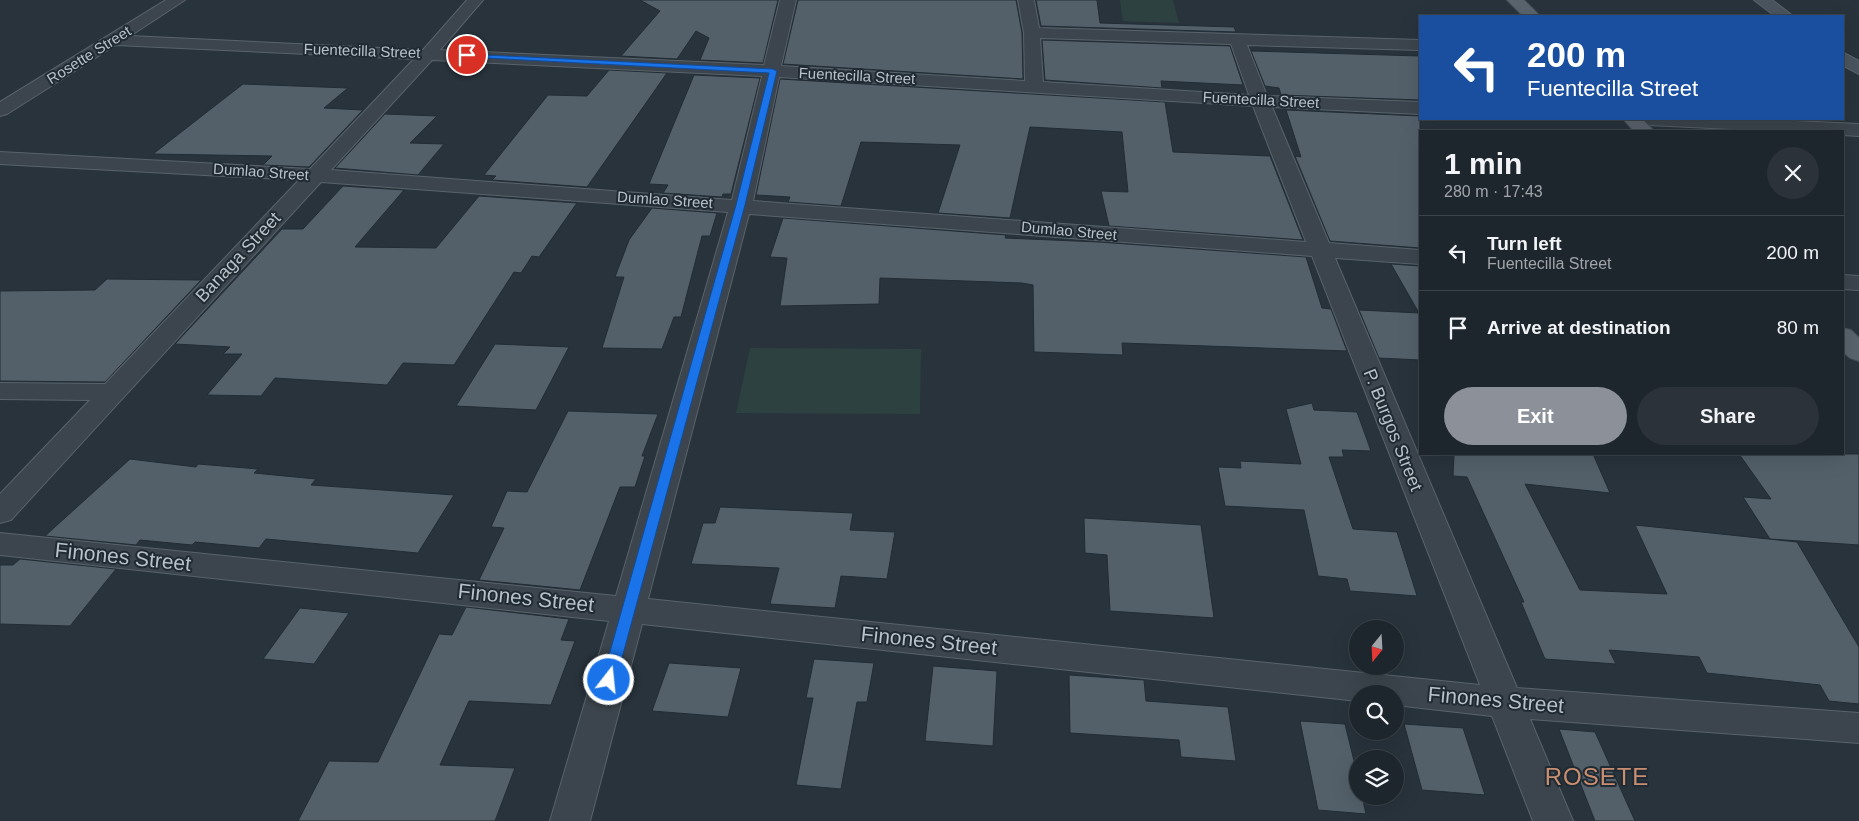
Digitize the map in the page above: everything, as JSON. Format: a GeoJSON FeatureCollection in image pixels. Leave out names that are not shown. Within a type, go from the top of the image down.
{"type":"FeatureCollection","features":[{"type":"Feature","properties":{"kind":"main road"},"geometry":{"type":"LineString","coordinates":[[1515,0],[1531,15]]}},
{"type":"Feature","properties":{"kind":"main road"},"geometry":{"type":"LineString","coordinates":[[1633,120],[1643,130]]}},
{"type":"Feature","properties":{"kind":"main road"},"geometry":{"type":"LineString","coordinates":[[1844,337],[1859,352]]}},
{"type":"Feature","properties":{"kind":"street","name":"Rosette Street"},"geometry":{"type":"LineString","coordinates":[[0,110],[177,0]]}},
{"type":"Feature","properties":{"kind":"street","name":"Banaga Street"},"geometry":{"type":"LineString","coordinates":[[0,513],[429,53],[475,0]]}},
{"type":"Feature","properties":{"kind":"street"},"geometry":{"type":"LineString","coordinates":[[570,821],[741,205],[788,0]]}},
{"type":"Feature","properties":{"kind":"street"},"geometry":{"type":"LineString","coordinates":[[1026,0],[1032,33],[1034,86]]}},
{"type":"Feature","properties":{"kind":"street"},"geometry":{"type":"LineString","coordinates":[[1762,0],[1783,15]]}},
{"type":"Feature","properties":{"kind":"street"},"geometry":{"type":"LineString","coordinates":[[1032,33],[1419,45]]}},
{"type":"Feature","properties":{"kind":"street","name":"P. Burgos Street"},"geometry":{"type":"LineString","coordinates":[[1237,39],[1260,101],[1502,702],[1553,821]]}},
{"type":"Feature","properties":{"kind":"street","name":"Fuentecilla Street"},"geometry":{"type":"LineString","coordinates":[[113,40],[429,53],[1034,86],[1260,101],[1419,108]]}},
{"type":"Feature","properties":{"kind":"street"},"geometry":{"type":"LineString","coordinates":[[1844,58],[1859,69]]}},
{"type":"Feature","properties":{"kind":"street"},"geometry":{"type":"LineString","coordinates":[[1667,120],[1859,130]]}},
{"type":"Feature","properties":{"kind":"street","name":"Dumlao Street"},"geometry":{"type":"LineString","coordinates":[[0,158],[315,175],[741,205],[1321,251],[1419,257]]}},
{"type":"Feature","properties":{"kind":"street"},"geometry":{"type":"LineString","coordinates":[[1844,282],[1859,284]]}},
{"type":"Feature","properties":{"kind":"street"},"geometry":{"type":"LineString","coordinates":[[0,390],[112,392]]}},
{"type":"Feature","properties":{"kind":"street","name":"Finones Street"},"geometry":{"type":"LineString","coordinates":[[0,544],[1502,702],[1859,728]]}},
{"type":"Feature","properties":{"kind":"green space"},"geometry":{"type":"Polygon","coordinates":[[[1120,0],[1173,0],[1179,23],[1123,21],[1120,0]]]}},
{"type":"Feature","properties":{"kind":"green space"},"geometry":{"type":"Polygon","coordinates":[[[750,348],[921,349],[920,414],[736,413],[750,348]]]}},
{"type":"Feature","properties":{"kind":"building"},"geometry":{"type":"Polygon","coordinates":[[[640,0],[778,0],[763,63],[700,60],[709,38],[696,31],[677,59],[621,56],[660,11],[640,0]]]}},
{"type":"Feature","properties":{"kind":"building"},"geometry":{"type":"Polygon","coordinates":[[[798,0],[1016,0],[1022,33],[1023,79],[783,64],[798,0]]]}},
{"type":"Feature","properties":{"kind":"building"},"geometry":{"type":"Polygon","coordinates":[[[1036,0],[1097,0],[1100,23],[1234,27],[1236,32],[1041,26],[1036,0]]]}},
{"type":"Feature","properties":{"kind":"building"},"geometry":{"type":"Polygon","coordinates":[[[1042,40],[1230,46],[1243,85],[1161,81],[1162,88],[1045,80],[1042,40]]]}},
{"type":"Feature","properties":{"kind":"building"},"geometry":{"type":"Polygon","coordinates":[[[1251,51],[1419,56],[1419,100],[1281,95],[1279,88],[1265,86],[1251,51]]]}},
{"type":"Feature","properties":{"kind":"building"},"geometry":{"type":"Polygon","coordinates":[[[609,70],[667,73],[587,187],[492,180],[496,176],[484,175],[548,95],[587,96],[609,70]]]}},
{"type":"Feature","properties":{"kind":"building"},"geometry":{"type":"Polygon","coordinates":[[[694,75],[760,78],[731,194],[723,194],[722,197],[663,193],[668,185],[649,184],[694,75]]]}},
{"type":"Feature","properties":{"kind":"building"},"geometry":{"type":"Polygon","coordinates":[[[780,79],[1165,102],[1173,152],[1270,156],[1303,240],[1109,226],[1101,191],[1128,192],[1122,132],[1030,127],[1010,218],[938,213],[960,145],[861,142],[841,206],[788,202],[790,197],[756,195],[780,79]]]}},
{"type":"Feature","properties":{"kind":"building"},"geometry":{"type":"Polygon","coordinates":[[[243,84],[348,88],[324,108],[363,110],[309,167],[263,165],[272,156],[153,154],[243,84]]]}},
{"type":"Feature","properties":{"kind":"building"},"geometry":{"type":"Polygon","coordinates":[[[1286,110],[1419,116],[1419,248],[1330,241],[1295,156],[1301,157],[1286,110]]]}},
{"type":"Feature","properties":{"kind":"building"},"geometry":{"type":"Polygon","coordinates":[[[385,114],[437,116],[410,143],[444,144],[418,175],[335,168],[385,114]]]}},
{"type":"Feature","properties":{"kind":"building"},"geometry":{"type":"Polygon","coordinates":[[[343,186],[404,190],[355,247],[436,248],[479,196],[577,203],[539,257],[532,256],[521,273],[514,272],[454,365],[403,363],[387,385],[275,378],[261,396],[207,395],[242,354],[223,354],[230,347],[175,344],[282,229],[303,229],[343,186]]]}},
{"type":"Feature","properties":{"kind":"building"},"geometry":{"type":"Polygon","coordinates":[[[652,208],[717,213],[710,236],[702,236],[681,317],[674,317],[662,349],[602,348],[624,277],[615,277],[629,240],[652,208]]]}},
{"type":"Feature","properties":{"kind":"building"},"geometry":{"type":"Polygon","coordinates":[[[783,218],[1006,235],[1005,238],[1099,242],[1306,257],[1322,308],[1331,309],[1347,351],[1122,343],[1123,355],[1034,352],[1033,285],[1022,283],[880,278],[879,304],[780,306],[787,258],[770,257],[783,218]]]}},
{"type":"Feature","properties":{"kind":"building"},"geometry":{"type":"Polygon","coordinates":[[[1391,264],[1419,266],[1419,313],[1391,264]]]}},
{"type":"Feature","properties":{"kind":"building"},"geometry":{"type":"Polygon","coordinates":[[[107,279],[201,280],[105,382],[0,381],[0,291],[95,290],[107,279]]]}},
{"type":"Feature","properties":{"kind":"building"},"geometry":{"type":"Polygon","coordinates":[[[1359,310],[1419,313],[1419,360],[1379,358],[1359,310]]]}},
{"type":"Feature","properties":{"kind":"building"},"geometry":{"type":"Polygon","coordinates":[[[495,344],[569,347],[536,410],[456,406],[495,344]]]}},
{"type":"Feature","properties":{"kind":"building"},"geometry":{"type":"Polygon","coordinates":[[[1312,403],[1314,410],[1357,412],[1371,451],[1342,450],[1344,457],[1329,457],[1353,529],[1397,532],[1417,596],[1350,591],[1347,579],[1318,576],[1304,510],[1225,506],[1218,467],[1241,468],[1240,461],[1301,464],[1286,409],[1312,403]]]}},
{"type":"Feature","properties":{"kind":"building"},"geometry":{"type":"Polygon","coordinates":[[[568,411],[658,414],[642,456],[645,456],[635,487],[620,487],[580,590],[479,580],[504,528],[491,527],[507,491],[527,492],[568,411]]]}},
{"type":"Feature","properties":{"kind":"building"},"geometry":{"type":"Polygon","coordinates":[[[1859,454],[1859,545],[1770,539],[1743,497],[1771,499],[1740,455],[1859,454]]]}},
{"type":"Feature","properties":{"kind":"building"},"geometry":{"type":"Polygon","coordinates":[[[1454,455],[1593,455],[1610,493],[1525,484],[1580,590],[1667,594],[1635,525],[1797,542],[1859,647],[1859,704],[1829,701],[1820,685],[1707,673],[1699,657],[1609,650],[1616,664],[1545,659],[1521,602],[1524,602],[1467,477],[1453,476],[1454,455]]]}},
{"type":"Feature","properties":{"kind":"building"},"geometry":{"type":"Polygon","coordinates":[[[130,459],[196,467],[198,464],[258,469],[254,473],[316,479],[311,485],[454,495],[418,553],[266,539],[259,548],[195,542],[192,545],[140,540],[136,545],[45,536],[130,459]]]}},
{"type":"Feature","properties":{"kind":"building"},"geometry":{"type":"Polygon","coordinates":[[[720,507],[853,513],[850,530],[895,532],[887,579],[841,576],[835,608],[770,604],[779,568],[691,564],[703,523],[715,523],[720,507]]]}},
{"type":"Feature","properties":{"kind":"building"},"geometry":{"type":"Polygon","coordinates":[[[1084,518],[1201,525],[1214,618],[1110,611],[1107,555],[1085,553],[1084,518]]]}},
{"type":"Feature","properties":{"kind":"building"},"geometry":{"type":"Polygon","coordinates":[[[20,559],[116,569],[70,626],[0,624],[0,565],[13,565],[20,559]]]}},
{"type":"Feature","properties":{"kind":"building"},"geometry":{"type":"Polygon","coordinates":[[[466,607],[569,619],[561,640],[575,641],[551,705],[469,701],[440,765],[515,768],[495,821],[298,821],[329,761],[378,762],[439,634],[452,635],[466,607]]]}},
{"type":"Feature","properties":{"kind":"building"},"geometry":{"type":"Polygon","coordinates":[[[300,608],[349,613],[314,664],[263,659],[300,608]]]}},
{"type":"Feature","properties":{"kind":"building"},"geometry":{"type":"Polygon","coordinates":[[[814,659],[874,663],[867,702],[857,702],[841,789],[796,785],[813,698],[806,698],[814,659]]]}},
{"type":"Feature","properties":{"kind":"building"},"geometry":{"type":"Polygon","coordinates":[[[669,663],[741,668],[728,717],[652,711],[669,663]]]}},
{"type":"Feature","properties":{"kind":"building"},"geometry":{"type":"Polygon","coordinates":[[[933,666],[997,671],[993,746],[925,741],[933,666]]]}},
{"type":"Feature","properties":{"kind":"building"},"geometry":{"type":"Polygon","coordinates":[[[1069,675],[1144,680],[1146,701],[1228,707],[1236,761],[1181,757],[1179,740],[1070,733],[1069,675]]]}},
{"type":"Feature","properties":{"kind":"building"},"geometry":{"type":"Polygon","coordinates":[[[1300,721],[1345,724],[1351,750],[1349,750],[1349,805],[1364,805],[1366,814],[1318,810],[1300,721]]]}},
{"type":"Feature","properties":{"kind":"building"},"geometry":{"type":"Polygon","coordinates":[[[1404,724],[1463,728],[1485,795],[1422,790],[1404,724]]]}},
{"type":"Feature","properties":{"kind":"building"},"geometry":{"type":"Polygon","coordinates":[[[1559,729],[1595,732],[1635,821],[1595,821],[1559,729]]]}},
{"type":"Feature","properties":{"kind":"district","name":"ROSETE"},"geometry":{"type":"Point","coordinates":[1597,777]}},
{"type":"Feature","properties":{"kind":"route"},"geometry":{"type":"LineString","coordinates":[[467,55],[773,71],[741,205],[609,680]]}}]}
